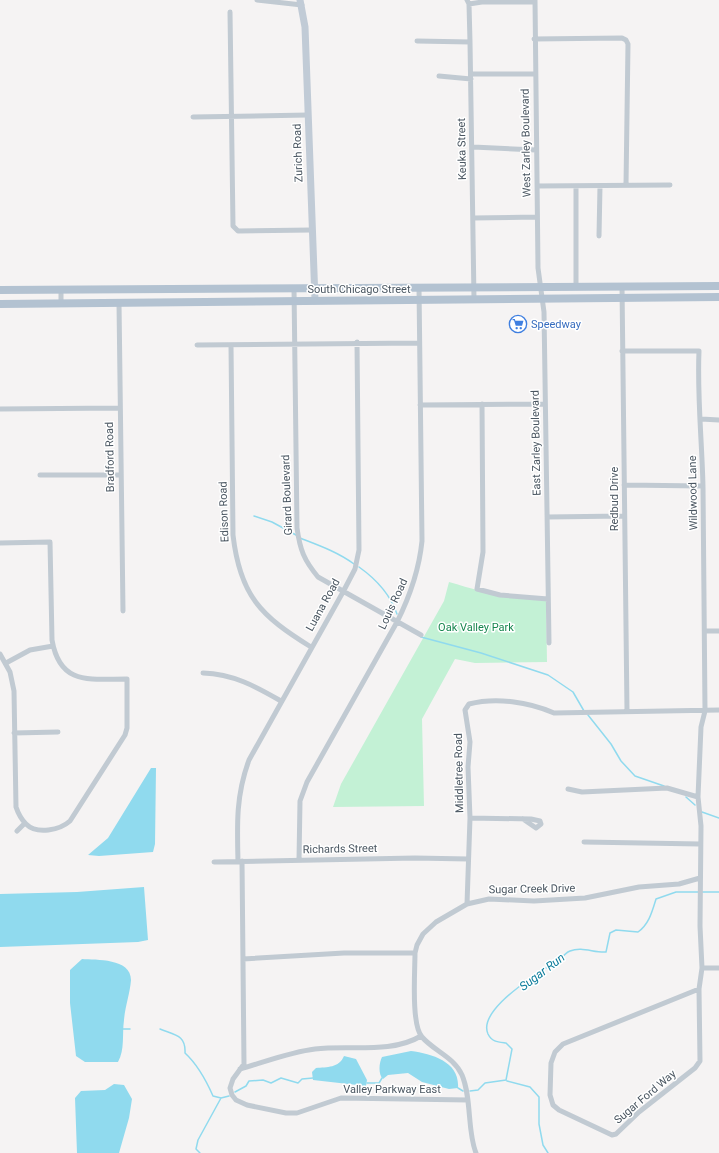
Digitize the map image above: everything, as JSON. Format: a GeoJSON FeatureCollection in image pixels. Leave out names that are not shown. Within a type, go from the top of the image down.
{"type":"FeatureCollection","features":[{"type":"Feature","properties":{"kind":"main road","name":"South Chicago Street"},"geometry":{"type":"LineString","coordinates":[[0,290],[719,286]]}},
{"type":"Feature","properties":{"kind":"main road","name":"South Chicago Street"},"geometry":{"type":"LineString","coordinates":[[0,304],[719,297]]}},
{"type":"Feature","properties":{"kind":"street","name":"Zurich Road"},"geometry":{"type":"LineString","coordinates":[[257,0],[301,2],[305,27],[315,300]]}},
{"type":"Feature","properties":{"kind":"street"},"geometry":{"type":"LineString","coordinates":[[468,2],[535,1]]}},
{"type":"Feature","properties":{"kind":"street","name":"West Zarley Boulevard"},"geometry":{"type":"LineString","coordinates":[[535,1],[534,39],[538,268],[541,286]]}},
{"type":"Feature","properties":{"kind":"street","name":"Keuka Street"},"geometry":{"type":"LineString","coordinates":[[468,2],[471,76],[474,299]]}},
{"type":"Feature","properties":{"kind":"street"},"geometry":{"type":"LineString","coordinates":[[230,12],[233,226],[238,231],[312,230]]}},
{"type":"Feature","properties":{"kind":"street"},"geometry":{"type":"LineString","coordinates":[[534,39],[622,38],[626,40],[628,44],[626,185]]}},
{"type":"Feature","properties":{"kind":"street"},"geometry":{"type":"LineString","coordinates":[[417,41],[470,42]]}},
{"type":"Feature","properties":{"kind":"street"},"geometry":{"type":"LineString","coordinates":[[439,76],[535,74]]}},
{"type":"Feature","properties":{"kind":"street"},"geometry":{"type":"LineString","coordinates":[[194,116],[308,115]]}},
{"type":"Feature","properties":{"kind":"street"},"geometry":{"type":"LineString","coordinates":[[472,147],[536,150]]}},
{"type":"Feature","properties":{"kind":"street"},"geometry":{"type":"LineString","coordinates":[[537,186],[670,185]]}},
{"type":"Feature","properties":{"kind":"street"},"geometry":{"type":"LineString","coordinates":[[576,186],[576,286]]}},
{"type":"Feature","properties":{"kind":"street"},"geometry":{"type":"LineString","coordinates":[[599,236],[600,186]]}},
{"type":"Feature","properties":{"kind":"street"},"geometry":{"type":"LineString","coordinates":[[473,218],[538,217]]}},
{"type":"Feature","properties":{"kind":"street","name":"East Zarley Boulevard"},"geometry":{"type":"LineString","coordinates":[[541,286],[544,312],[549,643]]}},
{"type":"Feature","properties":{"kind":"street","name":"Redbud Drive"},"geometry":{"type":"LineString","coordinates":[[622,286],[627,711]]}},
{"type":"Feature","properties":{"kind":"street","name":"Louis Road"},"geometry":{"type":"LineString","coordinates":[[299,860],[300,801],[306,782],[397,622],[411,592],[420,560],[422,541],[419,287]]}},
{"type":"Feature","properties":{"kind":"street","name":"Girard Boulevard"},"geometry":{"type":"LineString","coordinates":[[294,288],[297,528],[300,549],[307,564],[318,577],[421,635]]}},
{"type":"Feature","properties":{"kind":"street"},"geometry":{"type":"LineString","coordinates":[[61,289],[61,304]]}},
{"type":"Feature","properties":{"kind":"street","name":"Bradford Road"},"geometry":{"type":"LineString","coordinates":[[119,303],[119,408],[123,611]]}},
{"type":"Feature","properties":{"kind":"street"},"geometry":{"type":"LineString","coordinates":[[197,345],[357,342],[419,343]]}},
{"type":"Feature","properties":{"kind":"street","name":"Luana Road"},"geometry":{"type":"LineString","coordinates":[[240,1069],[244,1064],[243,959],[237,815],[242,780],[249,760],[355,569],[360,550],[357,342]]}},
{"type":"Feature","properties":{"kind":"street","name":"Edison Road"},"geometry":{"type":"LineString","coordinates":[[230,345],[234,535],[236,556],[247,587],[254,600],[266,615],[281,628],[311,647]]}},
{"type":"Feature","properties":{"kind":"street","name":"Wildwood Lane"},"geometry":{"type":"LineString","coordinates":[[622,351],[699,351],[698,389],[701,419],[703,486],[705,631],[705,710],[700,728],[698,797],[700,844]]}},
{"type":"Feature","properties":{"kind":"street"},"geometry":{"type":"LineString","coordinates":[[482,404],[483,552],[477,589],[507,596],[548,599]]}},
{"type":"Feature","properties":{"kind":"street"},"geometry":{"type":"LineString","coordinates":[[420,405],[545,404]]}},
{"type":"Feature","properties":{"kind":"street"},"geometry":{"type":"LineString","coordinates":[[0,409],[119,408]]}},
{"type":"Feature","properties":{"kind":"street"},"geometry":{"type":"LineString","coordinates":[[701,419],[719,420]]}},
{"type":"Feature","properties":{"kind":"street"},"geometry":{"type":"LineString","coordinates":[[40,475],[121,475]]}},
{"type":"Feature","properties":{"kind":"street"},"geometry":{"type":"LineString","coordinates":[[624,485],[703,486]]}},
{"type":"Feature","properties":{"kind":"street"},"geometry":{"type":"LineString","coordinates":[[546,517],[624,516]]}},
{"type":"Feature","properties":{"kind":"street"},"geometry":{"type":"LineString","coordinates":[[0,543],[50,542],[53,646],[59,662],[72,674],[82,679],[127,679],[127,728],[125,734],[70,821],[60,828],[53,830],[36,829],[25,823],[19,814],[15,801],[14,691],[10,672],[0,654]]}},
{"type":"Feature","properties":{"kind":"street"},"geometry":{"type":"LineString","coordinates":[[705,631],[719,631]]}},
{"type":"Feature","properties":{"kind":"street"},"geometry":{"type":"LineString","coordinates":[[6,663],[30,650],[53,646]]}},
{"type":"Feature","properties":{"kind":"street"},"geometry":{"type":"LineString","coordinates":[[203,673],[217,674],[245,681],[281,701]]}},
{"type":"Feature","properties":{"kind":"street","name":"Middletree Road"},"geometry":{"type":"LineString","coordinates":[[467,904],[470,818],[468,767],[470,742],[465,710],[469,704],[477,702],[523,702],[538,706],[554,713],[719,710]]}},
{"type":"Feature","properties":{"kind":"street"},"geometry":{"type":"LineString","coordinates":[[14,733],[58,732]]}},
{"type":"Feature","properties":{"kind":"street"},"geometry":{"type":"LineString","coordinates":[[568,789],[582,792],[667,788],[698,797]]}},
{"type":"Feature","properties":{"kind":"street"},"geometry":{"type":"LineString","coordinates":[[470,818],[523,819]]}},
{"type":"Feature","properties":{"kind":"street"},"geometry":{"type":"LineString","coordinates":[[17,831],[25,823]]}},
{"type":"Feature","properties":{"kind":"street"},"geometry":{"type":"LineString","coordinates":[[584,842],[700,844]]}},
{"type":"Feature","properties":{"kind":"street","name":"Sugar Ford Way"},"geometry":{"type":"LineString","coordinates":[[699,989],[563,1044],[555,1052],[551,1063],[550,1095],[553,1105],[558,1110],[605,1134],[616,1134],[639,1112],[695,1068],[700,1061],[699,989],[702,968],[700,844]]}},
{"type":"Feature","properties":{"kind":"street","name":"Richards Street"},"geometry":{"type":"LineString","coordinates":[[214,862],[415,858],[468,859]]}},
{"type":"Feature","properties":{"kind":"street","name":"Sugar Creek Drive"},"geometry":{"type":"LineString","coordinates":[[421,1036],[415,1014],[415,953],[417,945],[423,934],[436,922],[467,904],[489,899],[534,901],[585,898],[639,887],[700,881]]}},
{"type":"Feature","properties":{"kind":"street"},"geometry":{"type":"LineString","coordinates":[[243,959],[344,953],[415,953]]}},
{"type":"Feature","properties":{"kind":"street"},"geometry":{"type":"LineString","coordinates":[[702,968],[719,968]]}},
{"type":"Feature","properties":{"kind":"street"},"geometry":{"type":"LineString","coordinates":[[240,1069],[315,1049],[394,1046],[410,1043],[421,1036],[453,1062],[462,1074],[468,1100],[476,1153]]}},
{"type":"Feature","properties":{"kind":"street","name":"Valley Parkway East"},"geometry":{"type":"LineString","coordinates":[[240,1069],[233,1079],[230,1088],[232,1095],[236,1100],[248,1105],[286,1113],[297,1113],[341,1098],[468,1100]]}},
{"type":"Feature","properties":{"kind":"green space","name":"Oak Valley Park"},"geometry":{"type":"Polygon","coordinates":[[[449,582],[508,597],[546,600],[547,662],[475,663],[455,659],[422,719],[424,806],[333,807],[341,784],[444,601],[449,582]]]}},
{"type":"Feature","properties":{"kind":"water"},"geometry":{"type":"Polygon","coordinates":[[[151,768],[156,768],[155,844],[153,852],[99,856],[88,855],[108,838],[151,768]]]}},
{"type":"Feature","properties":{"kind":"water"},"geometry":{"type":"Polygon","coordinates":[[[144,887],[148,940],[138,942],[0,947],[0,894],[77,892],[144,887]]]}},
{"type":"Feature","properties":{"kind":"water"},"geometry":{"type":"Polygon","coordinates":[[[82,959],[104,960],[119,964],[129,973],[131,980],[123,1025],[122,1052],[118,1062],[85,1062],[76,1056],[70,1003],[70,970],[82,959]]]}},
{"type":"Feature","properties":{"kind":"water"},"geometry":{"type":"Polygon","coordinates":[[[411,1051],[428,1054],[444,1061],[455,1072],[458,1088],[449,1089],[422,1082],[408,1073],[388,1075],[383,1079],[381,1077],[380,1062],[382,1057],[411,1051]]]}},
{"type":"Feature","properties":{"kind":"water"},"geometry":{"type":"Polygon","coordinates":[[[344,1056],[356,1059],[367,1080],[366,1086],[313,1080],[312,1072],[316,1068],[336,1065],[344,1056]]]}},
{"type":"Feature","properties":{"kind":"water"},"geometry":{"type":"Polygon","coordinates":[[[114,1084],[124,1085],[132,1099],[129,1118],[119,1153],[77,1153],[75,1098],[81,1091],[105,1090],[114,1084]]]}},
{"type":"Feature","properties":{"kind":"waterway"},"geometry":{"type":"LineString","coordinates":[[254,516],[272,522],[296,535]]}},
{"type":"Feature","properties":{"kind":"waterway"},"geometry":{"type":"LineString","coordinates":[[300,538],[335,552],[354,564]]}},
{"type":"Feature","properties":{"kind":"waterway"},"geometry":{"type":"LineString","coordinates":[[359,567],[382,588],[397,614]]}},
{"type":"Feature","properties":{"kind":"waterway"},"geometry":{"type":"LineString","coordinates":[[421,637],[481,653],[548,675],[573,692],[584,711]]}},
{"type":"Feature","properties":{"kind":"waterway"},"geometry":{"type":"LineString","coordinates":[[588,715],[611,744],[621,761],[635,776],[664,786]]}},
{"type":"Feature","properties":{"kind":"waterway"},"geometry":{"type":"LineString","coordinates":[[686,797],[695,805]]}},
{"type":"Feature","properties":{"kind":"waterway"},"geometry":{"type":"LineString","coordinates":[[702,812],[719,818]]}},
{"type":"Feature","properties":{"kind":"waterway","name":"Sugar Run"},"geometry":{"type":"LineString","coordinates":[[506,1080],[512,1049],[506,1043],[491,1039],[488,1034],[487,1025],[490,1016],[497,1007],[516,989],[542,970],[558,962],[570,951],[584,949],[606,952],[610,933],[616,930],[638,932],[645,925],[656,899],[676,892],[719,892]]}},
{"type":"Feature","properties":{"kind":"waterway"},"geometry":{"type":"LineString","coordinates":[[123,1029],[130,1029]]}},
{"type":"Feature","properties":{"kind":"waterway"},"geometry":{"type":"LineString","coordinates":[[160,1029],[175,1034],[184,1042],[185,1053],[201,1073],[213,1096],[221,1098]]}},
{"type":"Feature","properties":{"kind":"waterway"},"geometry":{"type":"LineString","coordinates":[[235,1092],[246,1086],[249,1081],[263,1080],[271,1083],[281,1078],[298,1083],[302,1079],[313,1078]]}},
{"type":"Feature","properties":{"kind":"waterway"},"geometry":{"type":"LineString","coordinates":[[367,1083],[379,1083],[382,1078]]}},
{"type":"Feature","properties":{"kind":"waterway"},"geometry":{"type":"LineString","coordinates":[[470,1091],[478,1090],[485,1083],[506,1080]]}},
{"type":"Feature","properties":{"kind":"waterway","name":"Sugar Run"},"geometry":{"type":"LineString","coordinates":[[507,1081],[530,1087],[539,1097],[539,1124],[543,1145],[548,1153]]}},
{"type":"Feature","properties":{"kind":"waterway"},"geometry":{"type":"LineString","coordinates":[[458,1088],[463,1091]]}},
{"type":"Feature","properties":{"kind":"waterway"},"geometry":{"type":"LineString","coordinates":[[200,1153],[196,1149],[198,1140],[221,1098],[229,1096]]}},
{"type":"Feature","properties":{"kind":"place","name":"Speedway"},"geometry":{"type":"Point","coordinates":[518,324]}}]}
